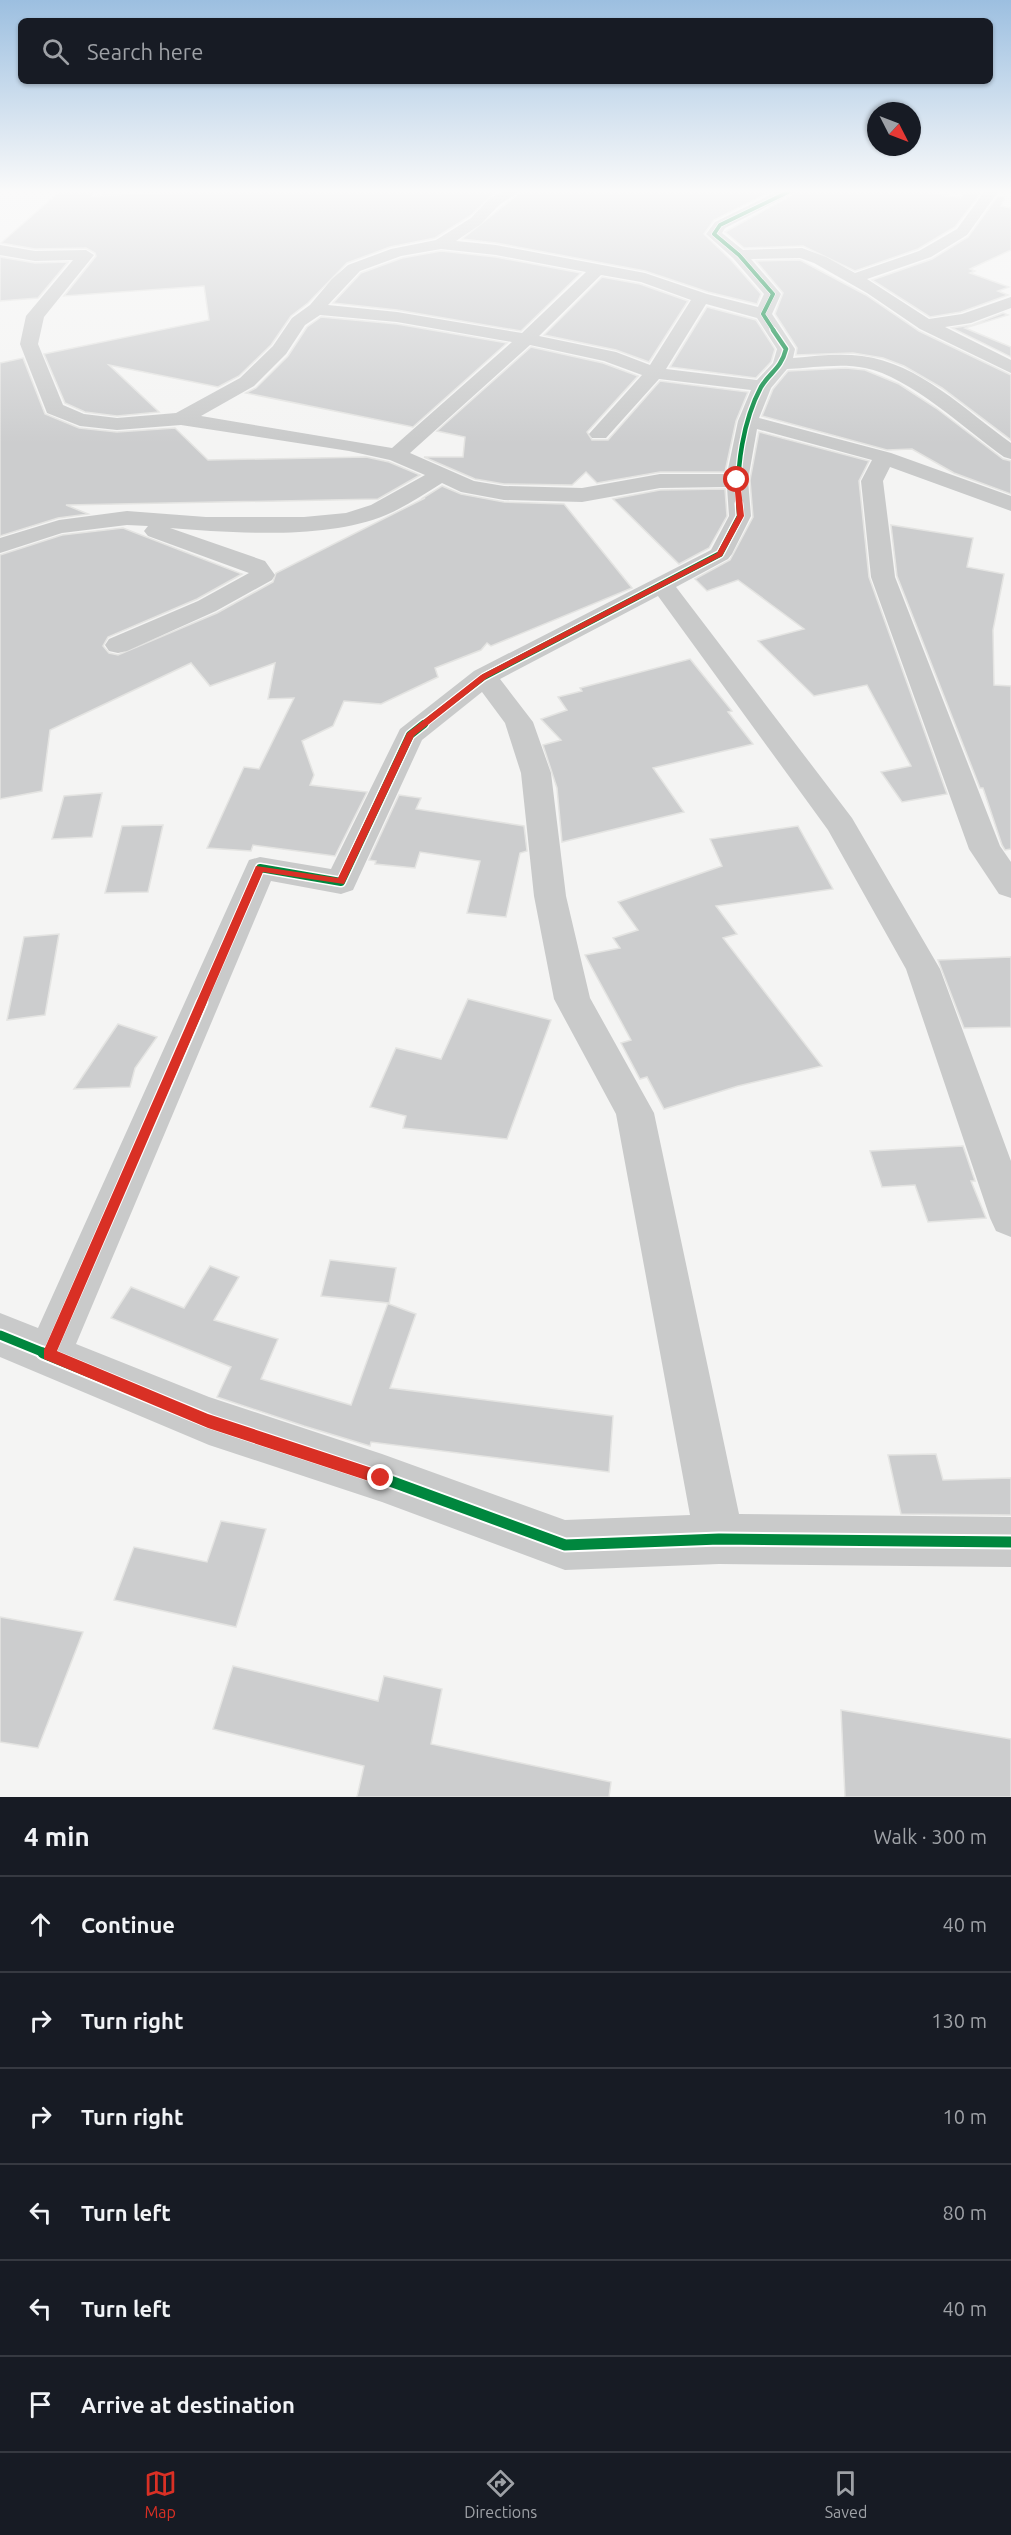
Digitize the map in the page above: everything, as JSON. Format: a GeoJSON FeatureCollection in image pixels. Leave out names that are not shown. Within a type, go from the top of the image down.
{"type":"FeatureCollection","features":[{"type":"Feature","properties":{"kind":"street"},"geometry":{"type":"LineString","coordinates":[[69,276],[35,316],[29,344],[54,409],[80,420],[117,424],[181,419],[396,455],[443,474],[469,488],[546,495],[582,495],[660,481],[737,480]]}},
{"type":"Feature","properties":{"kind":"street"},"geometry":{"type":"LineString","coordinates":[[181,419],[247,382],[280,350],[298,322],[316,309],[345,276]]}},
{"type":"Feature","properties":{"kind":"street"},"geometry":{"type":"LineString","coordinates":[[396,455],[526,339],[591,276]]}},
{"type":"Feature","properties":{"kind":"street"},"geometry":{"type":"LineString","coordinates":[[49,1354],[260,868],[341,882],[410,735],[484,677],[720,554],[740,516],[737,480],[748,421],[762,386],[782,364],[786,349],[763,314],[701,298],[634,276]]}},
{"type":"Feature","properties":{"kind":"street"},"geometry":{"type":"LineString","coordinates":[[758,276],[774,294],[763,314]]}},
{"type":"Feature","properties":{"kind":"street"},"geometry":{"type":"LineString","coordinates":[[850,276],[926,325],[1011,367]]}},
{"type":"Feature","properties":{"kind":"street"},"geometry":{"type":"LineString","coordinates":[[855,278],[861,276]]}},
{"type":"Feature","properties":{"kind":"street"},"geometry":{"type":"LineString","coordinates":[[599,434],[654,373],[701,298]]}},
{"type":"Feature","properties":{"kind":"street"},"geometry":{"type":"LineString","coordinates":[[926,325],[965,319],[1011,302]]}},
{"type":"Feature","properties":{"kind":"street"},"geometry":{"type":"LineString","coordinates":[[316,309],[397,317],[526,339],[609,356],[654,373],[762,386]]}},
{"type":"Feature","properties":{"kind":"street"},"geometry":{"type":"LineString","coordinates":[[782,364],[833,362],[874,364],[914,384],[1011,453]]}},
{"type":"Feature","properties":{"kind":"street"},"geometry":{"type":"LineString","coordinates":[[748,421],[884,457],[1011,504]]}},
{"type":"Feature","properties":{"kind":"street"},"geometry":{"type":"LineString","coordinates":[[884,457],[872,482],[883,577],[985,849],[1011,886]]}},
{"type":"Feature","properties":{"kind":"street"},"geometry":{"type":"LineString","coordinates":[[0,546],[59,527],[127,518],[206,524],[304,524],[349,520],[379,510],[443,474]]}},
{"type":"Feature","properties":{"kind":"street"},"geometry":{"type":"LineString","coordinates":[[118,645],[207,606],[263,575],[256,566],[175,540],[127,518]]}},
{"type":"Feature","properties":{"kind":"street"},"geometry":{"type":"LineString","coordinates":[[661,584],[841,825],[923,969],[1011,1218]]}},
{"type":"Feature","properties":{"kind":"street"},"geometry":{"type":"LineString","coordinates":[[484,677],[519,722],[536,773],[550,896],[572,999],[634,1113],[719,1539]]}},
{"type":"Feature","properties":{"kind":"street"},"geometry":{"type":"LineString","coordinates":[[0,1335],[208,1421],[381,1478],[565,1545],[719,1539],[1011,1542]]}},
{"type":"Feature","properties":{"kind":"building"},"geometry":{"type":"Polygon","coordinates":[[[0,276],[56,276],[38,298],[0,301],[0,276]]]}},
{"type":"Feature","properties":{"kind":"building"},"geometry":{"type":"Polygon","coordinates":[[[80,276],[334,276],[308,303],[291,316],[271,345],[239,376],[218,387],[109,365],[159,412],[117,416],[85,412],[65,403],[44,354],[209,320],[204,286],[64,296],[80,276]]]}},
{"type":"Feature","properties":{"kind":"building"},"geometry":{"type":"Polygon","coordinates":[[[358,276],[578,276],[521,331],[397,310],[333,303],[358,276]]]}},
{"type":"Feature","properties":{"kind":"building"},"geometry":{"type":"Polygon","coordinates":[[[660,276],[745,276],[761,294],[757,304],[708,292],[660,276]]]}},
{"type":"Feature","properties":{"kind":"building"},"geometry":{"type":"Polygon","coordinates":[[[769,276],[830,276],[866,295],[919,331],[1011,375],[1011,440],[942,388],[904,366],[883,358],[853,353],[796,355],[797,348],[775,314],[783,293],[769,276]]]}},
{"type":"Feature","properties":{"kind":"building"},"geometry":{"type":"Polygon","coordinates":[[[884,276],[978,276],[1009,287],[998,291],[1008,295],[961,312],[930,317],[872,280],[884,276]]]}},
{"type":"Feature","properties":{"kind":"building"},"geometry":{"type":"Polygon","coordinates":[[[602,277],[640,284],[688,301],[649,362],[616,350],[544,335],[602,277]]]}},
{"type":"Feature","properties":{"kind":"building"},"geometry":{"type":"Polygon","coordinates":[[[707,307],[756,320],[775,349],[771,362],[756,378],[670,367],[707,307]]]}},
{"type":"Feature","properties":{"kind":"building"},"geometry":{"type":"Polygon","coordinates":[[[1003,313],[1008,315],[965,328],[1011,347],[1011,357],[952,328],[972,325],[1003,313]]]}},
{"type":"Feature","properties":{"kind":"building"},"geometry":{"type":"Polygon","coordinates":[[[321,317],[397,324],[507,343],[413,427],[246,393],[256,388],[288,356],[307,327],[321,317]]]}},
{"type":"Feature","properties":{"kind":"building"},"geometry":{"type":"Polygon","coordinates":[[[531,347],[603,363],[638,376],[587,432],[592,440],[608,440],[660,381],[748,392],[736,421],[725,472],[660,472],[597,483],[586,472],[572,485],[504,484],[475,479],[424,457],[463,457],[465,437],[437,431],[531,347]]]}},
{"type":"Feature","properties":{"kind":"building"},"geometry":{"type":"Polygon","coordinates":[[[23,358],[45,414],[79,428],[117,432],[175,428],[208,460],[366,457],[389,462],[420,475],[378,499],[66,505],[88,514],[58,518],[0,536],[0,363],[23,358]]]}},
{"type":"Feature","properties":{"kind":"building"},"geometry":{"type":"Polygon","coordinates":[[[846,368],[865,370],[899,384],[936,408],[1003,459],[1011,461],[1011,494],[954,473],[912,449],[887,450],[762,416],[773,389],[788,371],[846,368]]]}},
{"type":"Feature","properties":{"kind":"building"},"geometry":{"type":"Polygon","coordinates":[[[759,432],[869,461],[859,481],[869,577],[947,794],[902,802],[881,772],[911,766],[867,685],[814,696],[758,641],[804,629],[738,580],[707,591],[695,579],[730,560],[753,517],[750,480],[759,432]]]}},
{"type":"Feature","properties":{"kind":"building"},"geometry":{"type":"Polygon","coordinates":[[[442,486],[461,494],[504,502],[564,504],[632,588],[491,646],[487,643],[481,650],[435,668],[438,677],[381,704],[344,701],[333,726],[302,741],[314,775],[310,785],[367,792],[335,856],[253,845],[251,851],[207,848],[244,767],[259,769],[294,698],[268,699],[275,663],[210,686],[191,663],[50,730],[42,791],[0,799],[0,555],[62,535],[123,528],[242,574],[197,599],[108,637],[103,646],[109,653],[118,655],[217,613],[273,582],[276,573],[425,498],[423,498],[442,486]]]}},
{"type":"Feature","properties":{"kind":"building"},"geometry":{"type":"Polygon","coordinates":[[[725,489],[727,516],[709,548],[679,564],[613,499],[660,490],[725,489]]]}},
{"type":"Feature","properties":{"kind":"building"},"geometry":{"type":"Polygon","coordinates":[[[891,525],[973,538],[967,567],[1004,574],[993,630],[994,685],[1011,686],[1011,849],[1005,850],[1002,845],[983,788],[980,788],[897,576],[891,525]]]}},
{"type":"Feature","properties":{"kind":"building"},"geometry":{"type":"Polygon","coordinates":[[[690,659],[732,711],[728,712],[753,744],[653,768],[684,812],[562,842],[557,788],[543,745],[561,740],[541,719],[567,710],[558,697],[582,691],[580,688],[690,659]]]}},
{"type":"Feature","properties":{"kind":"building"},"geometry":{"type":"Polygon","coordinates":[[[102,793],[92,837],[52,839],[64,796],[102,793]]]}},
{"type":"Feature","properties":{"kind":"building"},"geometry":{"type":"Polygon","coordinates":[[[399,795],[421,798],[416,809],[524,826],[527,851],[520,853],[506,917],[467,913],[480,861],[420,852],[415,868],[375,864],[376,861],[369,860],[399,795]]]}},
{"type":"Feature","properties":{"kind":"building"},"geometry":{"type":"Polygon","coordinates":[[[163,825],[148,892],[105,893],[122,826],[163,825]]]}},
{"type":"Feature","properties":{"kind":"building"},"geometry":{"type":"Polygon","coordinates":[[[798,826],[833,889],[716,906],[737,934],[723,938],[822,1066],[738,1086],[664,1109],[647,1077],[640,1079],[621,1043],[631,1040],[585,955],[620,948],[613,938],[638,930],[618,902],[722,866],[710,839],[798,826]]]}},
{"type":"Feature","properties":{"kind":"building"},"geometry":{"type":"Polygon","coordinates":[[[59,934],[45,1015],[7,1020],[24,937],[59,934]]]}},
{"type":"Feature","properties":{"kind":"building"},"geometry":{"type":"Polygon","coordinates":[[[1011,957],[1011,1027],[964,1028],[938,960],[1011,957]]]}},
{"type":"Feature","properties":{"kind":"building"},"geometry":{"type":"Polygon","coordinates":[[[468,999],[551,1020],[507,1139],[403,1128],[406,1116],[370,1107],[396,1048],[441,1059],[468,999]]]}},
{"type":"Feature","properties":{"kind":"building"},"geometry":{"type":"Polygon","coordinates":[[[118,1024],[157,1037],[135,1068],[130,1087],[74,1089],[118,1024]]]}},
{"type":"Feature","properties":{"kind":"building"},"geometry":{"type":"Polygon","coordinates":[[[963,1146],[975,1181],[971,1181],[986,1218],[928,1222],[915,1185],[882,1187],[870,1151],[963,1146]]]}},
{"type":"Feature","properties":{"kind":"building"},"geometry":{"type":"Polygon","coordinates":[[[330,1260],[396,1268],[389,1304],[416,1314],[390,1388],[613,1416],[609,1472],[371,1442],[370,1446],[304,1426],[217,1397],[231,1367],[111,1318],[131,1287],[184,1308],[210,1266],[239,1277],[214,1320],[278,1339],[261,1379],[351,1405],[388,1303],[321,1296],[330,1260]]]}},
{"type":"Feature","properties":{"kind":"building"},"geometry":{"type":"Polygon","coordinates":[[[936,1454],[943,1480],[1011,1478],[1011,1515],[901,1514],[888,1455],[936,1454]]]}},
{"type":"Feature","properties":{"kind":"building"},"geometry":{"type":"Polygon","coordinates":[[[221,1521],[266,1529],[236,1627],[114,1600],[134,1547],[207,1562],[221,1521]]]}},
{"type":"Feature","properties":{"kind":"building"},"geometry":{"type":"Polygon","coordinates":[[[0,1617],[83,1632],[38,1748],[0,1742],[0,1617]]]}},
{"type":"Feature","properties":{"kind":"building"},"geometry":{"type":"Polygon","coordinates":[[[233,1666],[378,1701],[384,1676],[442,1689],[431,1744],[611,1782],[609,1797],[357,1797],[364,1766],[213,1729],[233,1666]]]}},
{"type":"Feature","properties":{"kind":"building"},"geometry":{"type":"Polygon","coordinates":[[[841,1710],[1011,1739],[1011,1797],[845,1797],[841,1710]]]}},
{"type":"Feature","properties":{"kind":"cycle path"},"geometry":{"type":"LineString","coordinates":[[49,1355],[260,868],[341,882],[410,735],[484,677],[720,554],[740,516],[737,480],[748,421],[762,386],[782,364],[786,349],[763,314],[773,294],[757,276]]}},
{"type":"Feature","properties":{"kind":"cycle path"},"geometry":{"type":"LineString","coordinates":[[0,1335],[209,1421],[382,1478],[565,1545],[719,1539],[1011,1542]]}},
{"type":"Feature","properties":{"kind":"route"},"geometry":{"type":"LineString","coordinates":[[381,1478],[208,1421],[49,1354],[260,868],[341,882],[410,735],[484,677],[720,554],[740,516],[737,480]]}}]}
